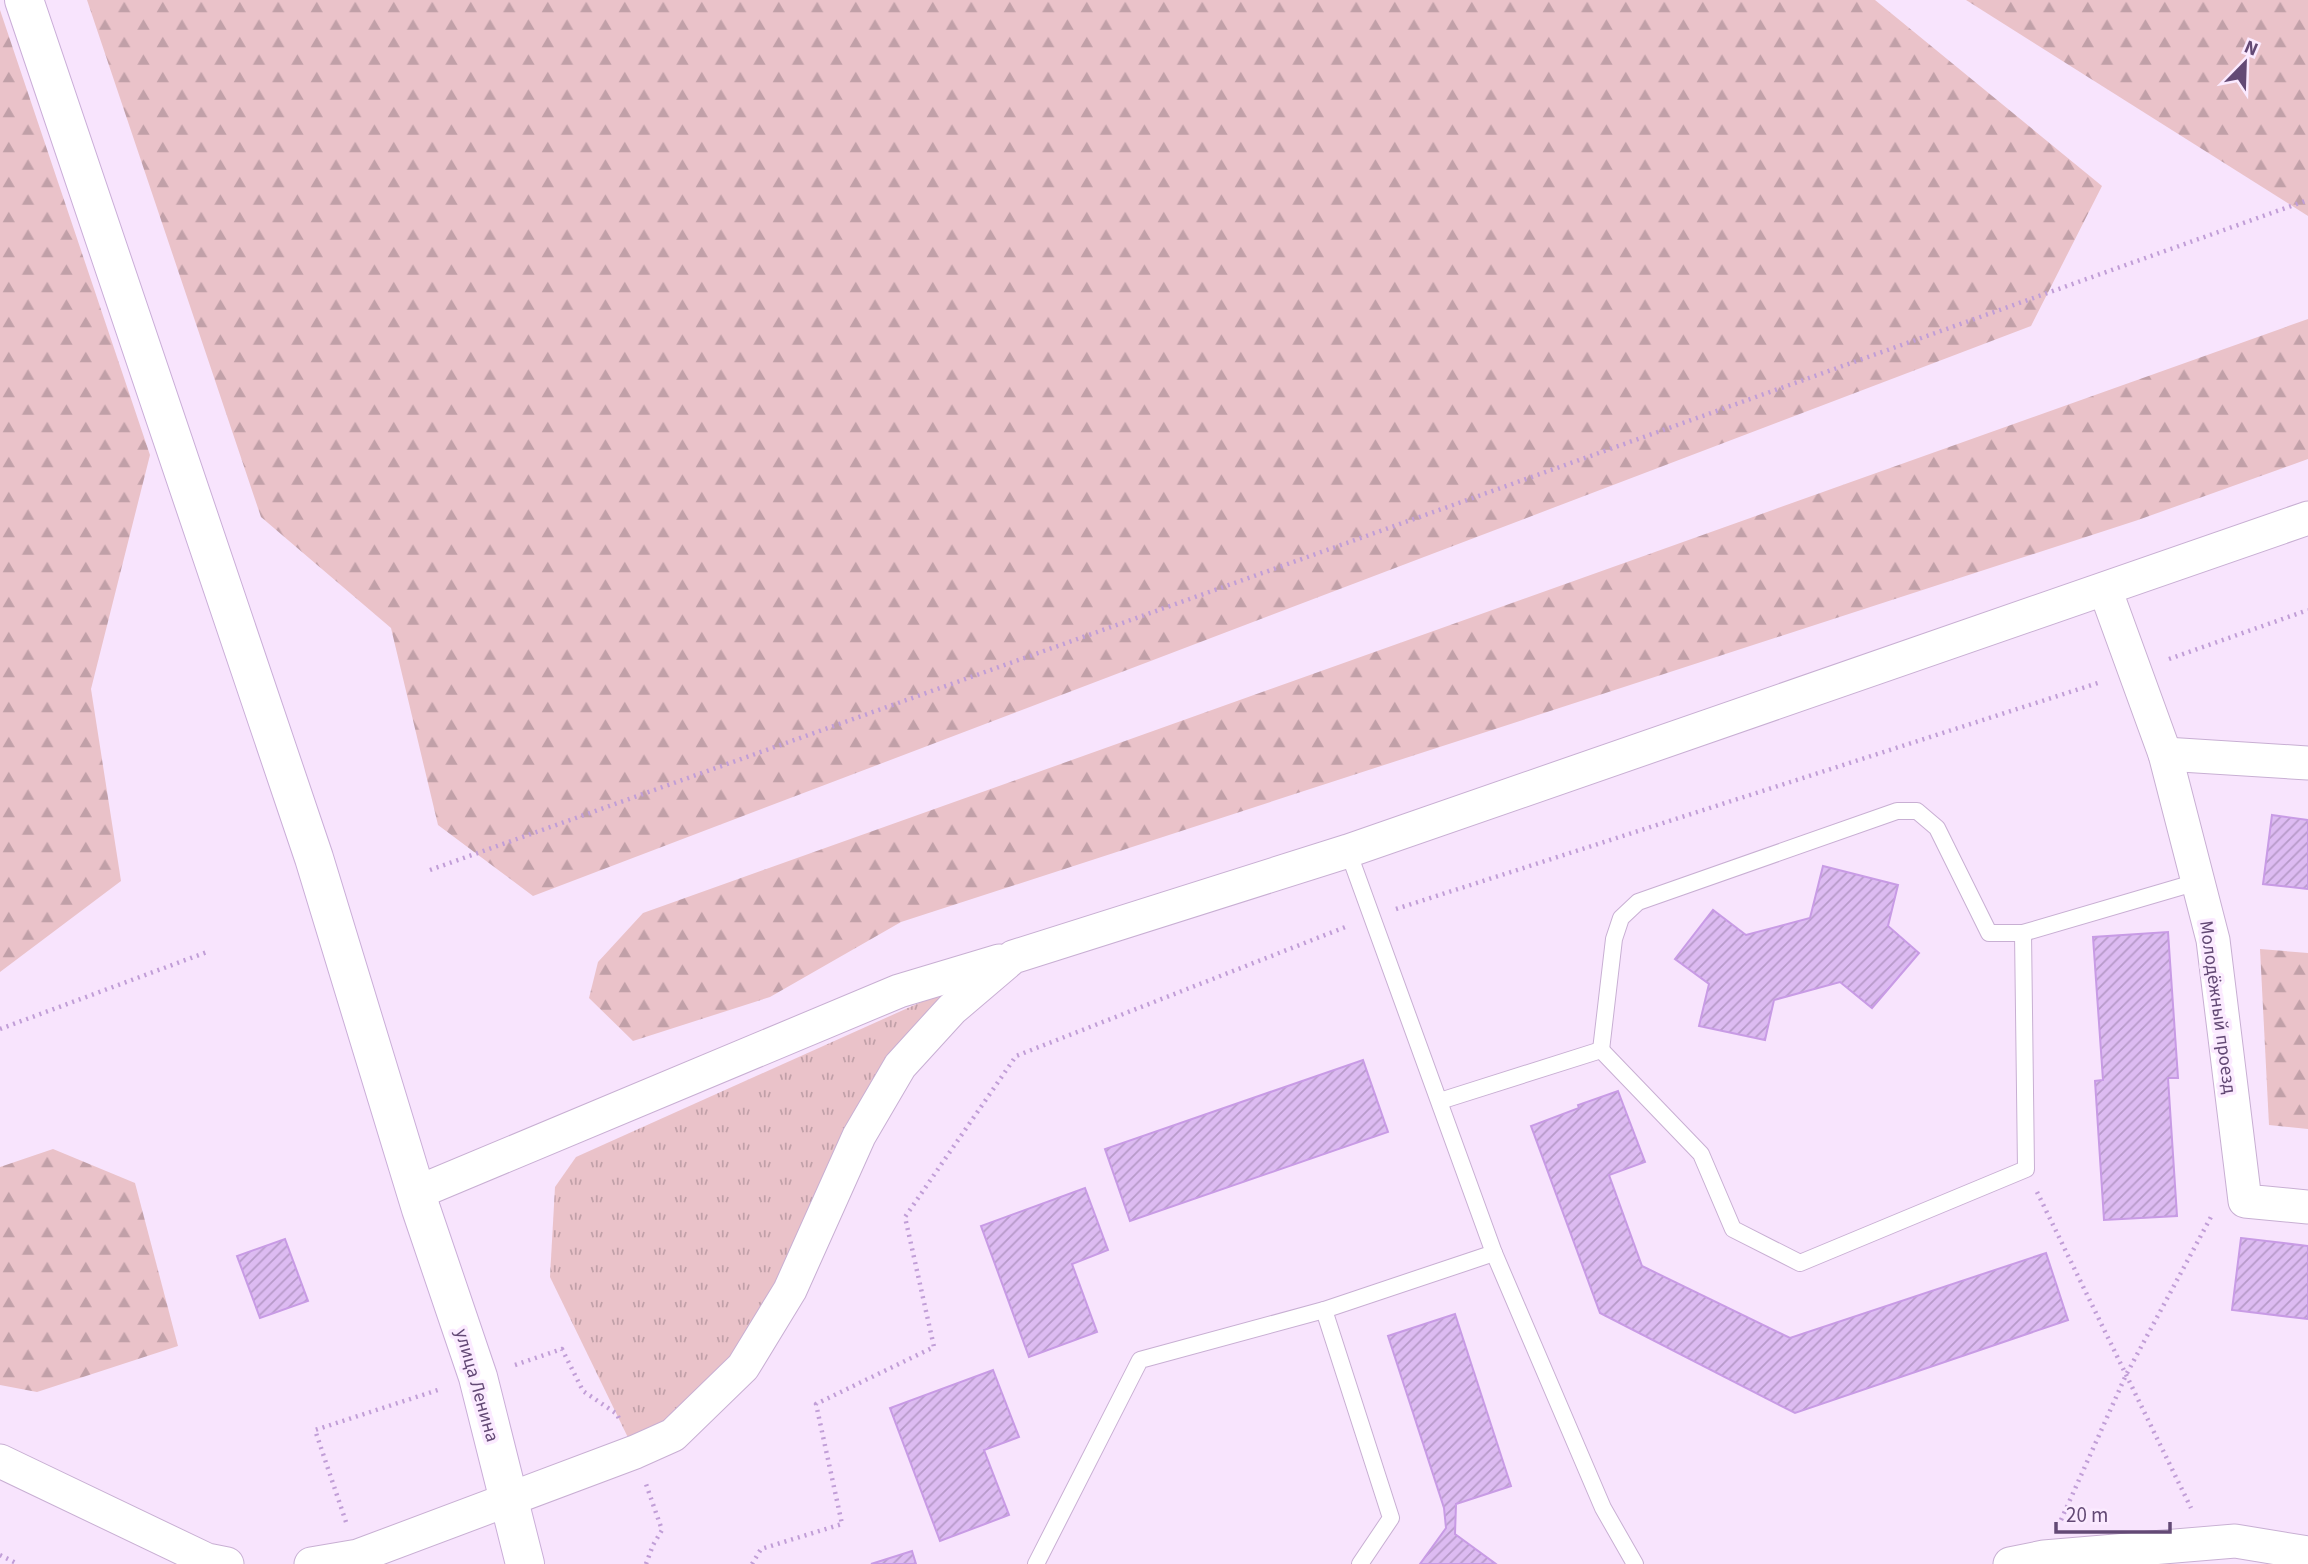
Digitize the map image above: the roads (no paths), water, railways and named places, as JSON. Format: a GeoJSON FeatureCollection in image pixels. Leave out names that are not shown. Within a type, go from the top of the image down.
{"type":"FeatureCollection","features":[{"type":"Feature","properties":{"kind":"main road","name":"улица Ленина"},"geometry":{"type":"LineString","coordinates":[[24,0],[314,858],[419,1201],[478,1377],[525,1564]]}},
{"type":"Feature","properties":{"kind":"street"},"geometry":{"type":"LineString","coordinates":[[419,1201],[899,991],[1348,851],[2308,518]]}},
{"type":"Feature","properties":{"kind":"street","name":"Молодёжный проезд"},"geometry":{"type":"LineString","coordinates":[[2105,589],[2165,754],[2213,940],[2245,1201],[2308,1207]]}},
{"type":"Feature","properties":{"kind":"street"},"geometry":{"type":"LineString","coordinates":[[2165,754],[2308,763]]}},
{"type":"Feature","properties":{"kind":"street"},"geometry":{"type":"LineString","coordinates":[[311,1564],[358,1556],[635,1452],[673,1434],[743,1367],[790,1290],[859,1136],[900,1066],[952,1009],[1013,957]]}},
{"type":"Feature","properties":{"kind":"street"},"geometry":{"type":"LineString","coordinates":[[0,1461],[207,1560],[227,1564]]}},
{"type":"Feature","properties":{"kind":"street"},"geometry":{"type":"LineString","coordinates":[[2010,1564],[2196,1551],[2235,1541],[2308,1553]]}},
{"type":"Feature","properties":{"kind":"lane"},"geometry":{"type":"LineString","coordinates":[[1601,1050],[1614,939],[1621,918],[1637,902],[1897,811],[1917,811],[1937,828],[1989,933],[2023,933],[2197,882]]}},
{"type":"Feature","properties":{"kind":"lane"},"geometry":{"type":"LineString","coordinates":[[1348,851],[1494,1253],[1603,1508],[1635,1564]]}},
{"type":"Feature","properties":{"kind":"lane"},"geometry":{"type":"LineString","coordinates":[[1601,1050],[1701,1154],[1733,1229],[1800,1263],[2026,1169],[2023,933]]}},
{"type":"Feature","properties":{"kind":"lane"},"geometry":{"type":"LineString","coordinates":[[1440,1101],[1601,1050]]}},
{"type":"Feature","properties":{"kind":"lane"},"geometry":{"type":"LineString","coordinates":[[1036,1564],[1140,1360],[1324,1310],[1494,1253]]}},
{"type":"Feature","properties":{"kind":"lane"},"geometry":{"type":"LineString","coordinates":[[1324,1310],[1391,1518],[1360,1564]]}}]}
